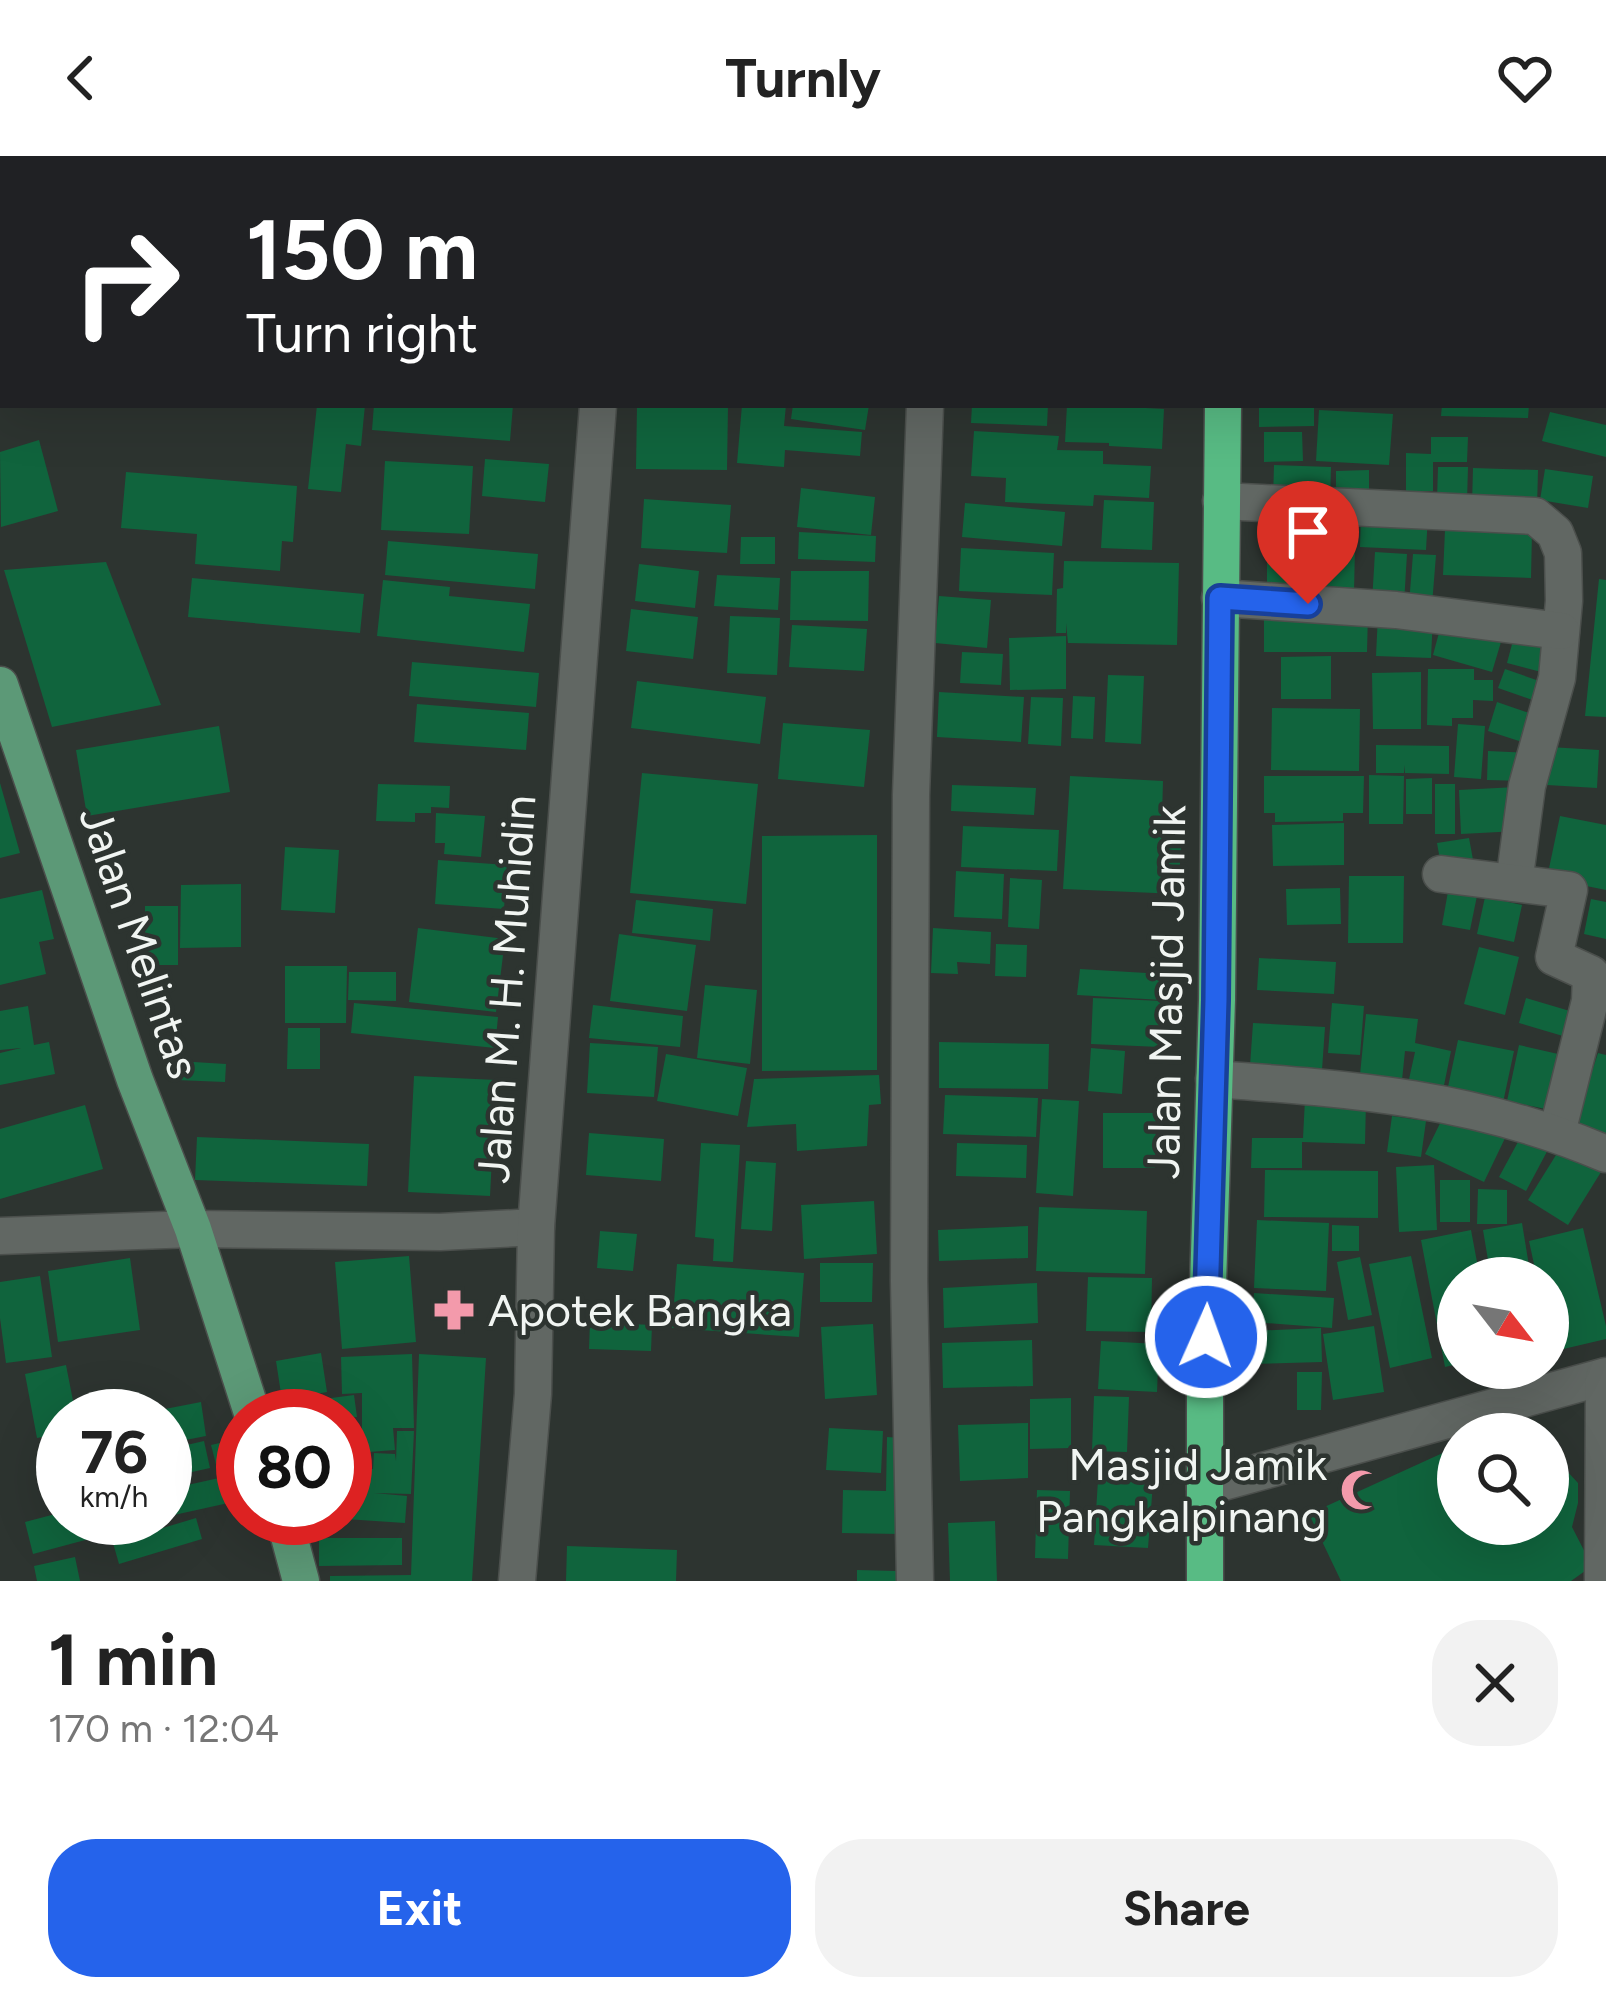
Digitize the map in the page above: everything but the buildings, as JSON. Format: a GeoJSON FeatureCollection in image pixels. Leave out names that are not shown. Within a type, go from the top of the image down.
{"type":"FeatureCollection","features":[{"type":"Feature","properties":{"kind":"highway","name":"Jalan Masjid Jamik"},"geometry":{"type":"LineString","coordinates":[[1204,1581],[1223,408]]}},
{"type":"Feature","properties":{"kind":"main road","name":"Jalan Melintas"},"geometry":{"type":"LineString","coordinates":[[0,685],[135,1080],[193,1229],[244,1389]]}},
{"type":"Feature","properties":{"kind":"main road"},"geometry":{"type":"LineString","coordinates":[[292,1545],[302,1581]]}},
{"type":"Feature","properties":{"kind":"street","name":"Jalan M. H. Muhidin"},"geometry":{"type":"LineString","coordinates":[[517,1581],[532,1394],[536,1227],[598,408]]}},
{"type":"Feature","properties":{"kind":"street"},"geometry":{"type":"LineString","coordinates":[[915,1581],[909,1281],[911,818],[925,408]]}},
{"type":"Feature","properties":{"kind":"street"},"geometry":{"type":"LineString","coordinates":[[1221,501],[1535,516],[1555,533],[1563,553],[1556,678],[1527,786],[1514,883]]}},
{"type":"Feature","properties":{"kind":"street"},"geometry":{"type":"LineString","coordinates":[[1220,598],[1396,610],[1561,631]]}},
{"type":"Feature","properties":{"kind":"street"},"geometry":{"type":"LineString","coordinates":[[1441,874],[1569,890],[1554,957],[1591,974],[1590,1001],[1557,1132]]}},
{"type":"Feature","properties":{"kind":"street"},"geometry":{"type":"LineString","coordinates":[[1214,1079],[1353,1089],[1471,1108],[1557,1132],[1606,1154]]}},
{"type":"Feature","properties":{"kind":"street"},"geometry":{"type":"LineString","coordinates":[[0,1236],[193,1229],[440,1232],[536,1227]]}},
{"type":"Feature","properties":{"kind":"street"},"geometry":{"type":"LineString","coordinates":[[1205,1487],[1605,1376],[1603,1581]]}},
{"type":"Feature","properties":{"kind":"place","name":"Apotek Bangka"},"geometry":{"type":"Point","coordinates":[454,1310]}},
{"type":"Feature","properties":{"kind":"place","name":"Masjid Jamik Pangkalpinang"},"geometry":{"type":"Point","coordinates":[1361,1490]}},
{"type":"Feature","properties":{"kind":"route"},"geometry":{"type":"LineString","coordinates":[[1206,1337],[1216,1000],[1220,598],[1308,604]]}}]}
